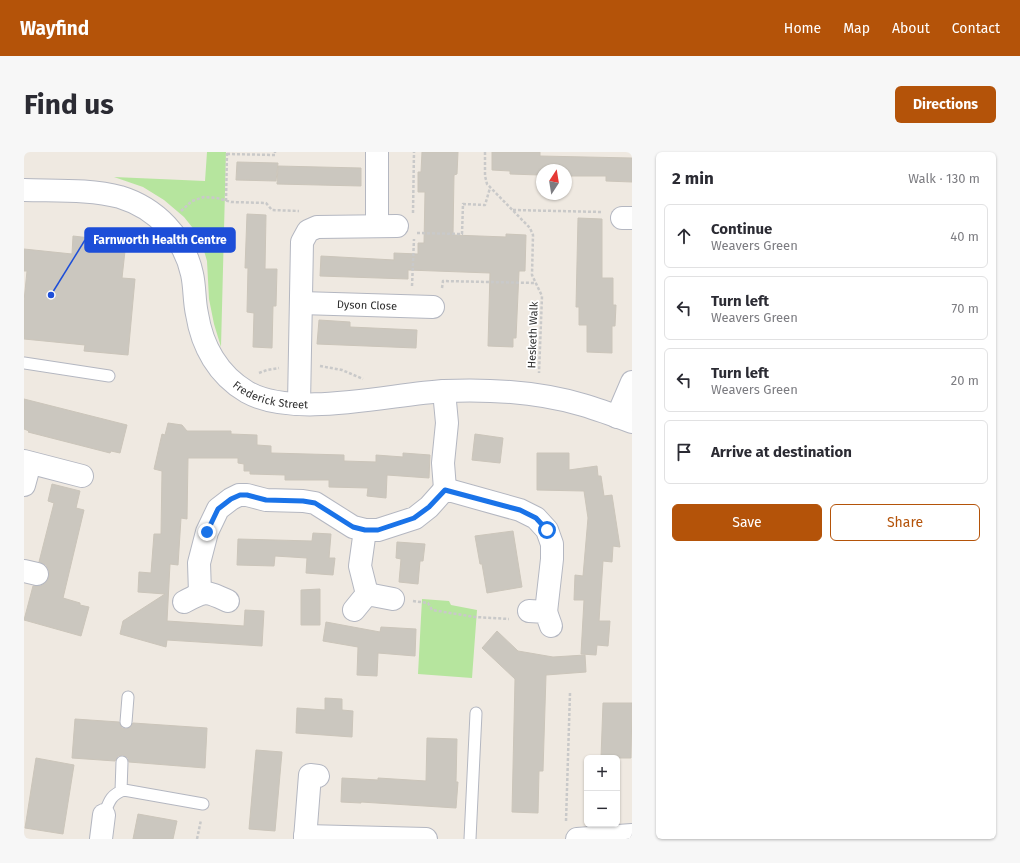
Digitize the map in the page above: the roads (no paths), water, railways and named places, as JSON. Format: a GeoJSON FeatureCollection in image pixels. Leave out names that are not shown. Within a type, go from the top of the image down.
{"type":"FeatureCollection","features":[{"type":"Feature","properties":{"kind":"street"},"geometry":{"type":"LineString","coordinates":[[300,404],[302,242],[308,231],[317,227],[396,228],[377,152]]}},
{"type":"Feature","properties":{"kind":"street","name":"Frederick Street"},"geometry":{"type":"LineString","coordinates":[[24,190],[99,193],[119,197],[137,204],[154,214],[167,225],[179,240],[187,256],[193,275],[196,313],[200,332],[207,350],[216,365],[228,378],[248,392],[267,400],[300,404],[333,404],[444,391],[486,391],[520,393],[583,405],[625,420]]}},
{"type":"Feature","properties":{"kind":"street","name":"Dyson Close"},"geometry":{"type":"LineString","coordinates":[[301,303],[433,307]]}},
{"type":"Feature","properties":{"kind":"street"},"geometry":{"type":"LineString","coordinates":[[625,420],[632,382]]}},
{"type":"Feature","properties":{"kind":"street"},"geometry":{"type":"LineString","coordinates":[[228,601],[211,593],[192,597],[207,532],[218,509],[231,499],[240,495],[247,495],[266,500],[303,501],[315,503],[353,527],[365,530],[378,530],[414,518],[429,507],[445,490],[443,463],[447,423],[444,391]]}},
{"type":"Feature","properties":{"kind":"street"},"geometry":{"type":"LineString","coordinates":[[24,485],[27,462],[82,476]]}},
{"type":"Feature","properties":{"kind":"street"},"geometry":{"type":"LineString","coordinates":[[445,490],[520,510],[536,518],[547,530],[552,544],[552,559],[542,616]]}},
{"type":"Feature","properties":{"kind":"street"},"geometry":{"type":"LineString","coordinates":[[365,530],[360,566],[360,602],[393,599]]}},
{"type":"Feature","properties":{"kind":"street"},"geometry":{"type":"LineString","coordinates":[[318,776],[310,775],[305,838],[426,839]]}},
{"type":"Feature","properties":{"kind":"street"},"geometry":{"type":"LineString","coordinates":[[101,839],[104,815]]}},
{"type":"Feature","properties":{"kind":"street"},"geometry":{"type":"LineString","coordinates":[[571,831],[632,835]]}},
{"type":"Feature","properties":{"kind":"lane"},"geometry":{"type":"LineString","coordinates":[[24,363],[109,376]]}},
{"type":"Feature","properties":{"kind":"lane"},"geometry":{"type":"LineString","coordinates":[[126,722],[128,697]]}},
{"type":"Feature","properties":{"kind":"lane"},"geometry":{"type":"LineString","coordinates":[[470,839],[476,713]]}},
{"type":"Feature","properties":{"kind":"lane"},"geometry":{"type":"LineString","coordinates":[[121,791],[122,762]]}},
{"type":"Feature","properties":{"kind":"lane"},"geometry":{"type":"LineString","coordinates":[[104,815],[109,800],[116,792],[124,790],[204,804]]}},
{"type":"Feature","properties":{"kind":"place","name":"Farnworth Health Centre"},"geometry":{"type":"Point","coordinates":[51,295]}}]}
